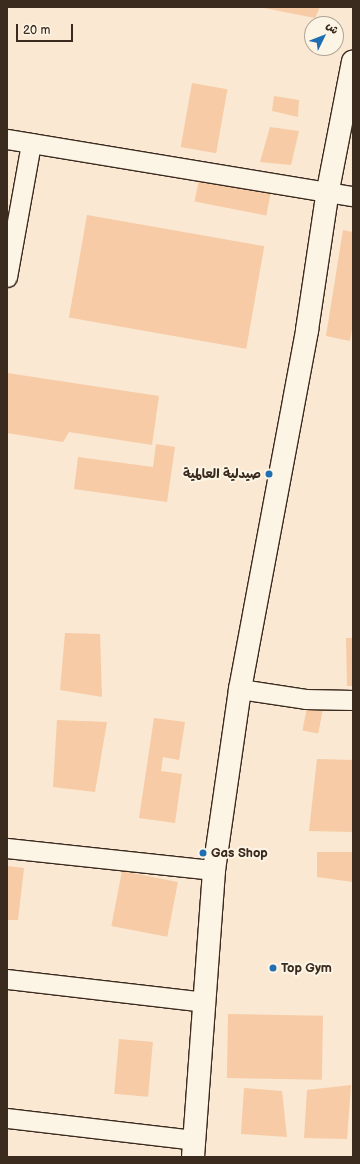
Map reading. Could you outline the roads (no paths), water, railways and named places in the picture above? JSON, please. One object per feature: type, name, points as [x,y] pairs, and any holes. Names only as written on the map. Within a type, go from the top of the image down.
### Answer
[{"type":"street","points":[[7,1118],[193,1148],[214,870],[240,689],[307,330],[328,190],[353,61]]},
{"type":"street","points":[[7,138],[328,190],[353,196]]},
{"type":"street","points":[[7,277],[31,143]]},
{"type":"street","points":[[240,689],[305,699],[353,700]]},
{"type":"street","points":[[7,848],[214,870]]},
{"type":"street","points":[[7,979],[205,1002]]},
{"type":"place","name":"صيدلية العالمية","points":[[269,474]]},
{"type":"place","name":"Gas Shop","points":[[203,853]]},
{"type":"place","name":"Top Gym","points":[[273,968]]}]
